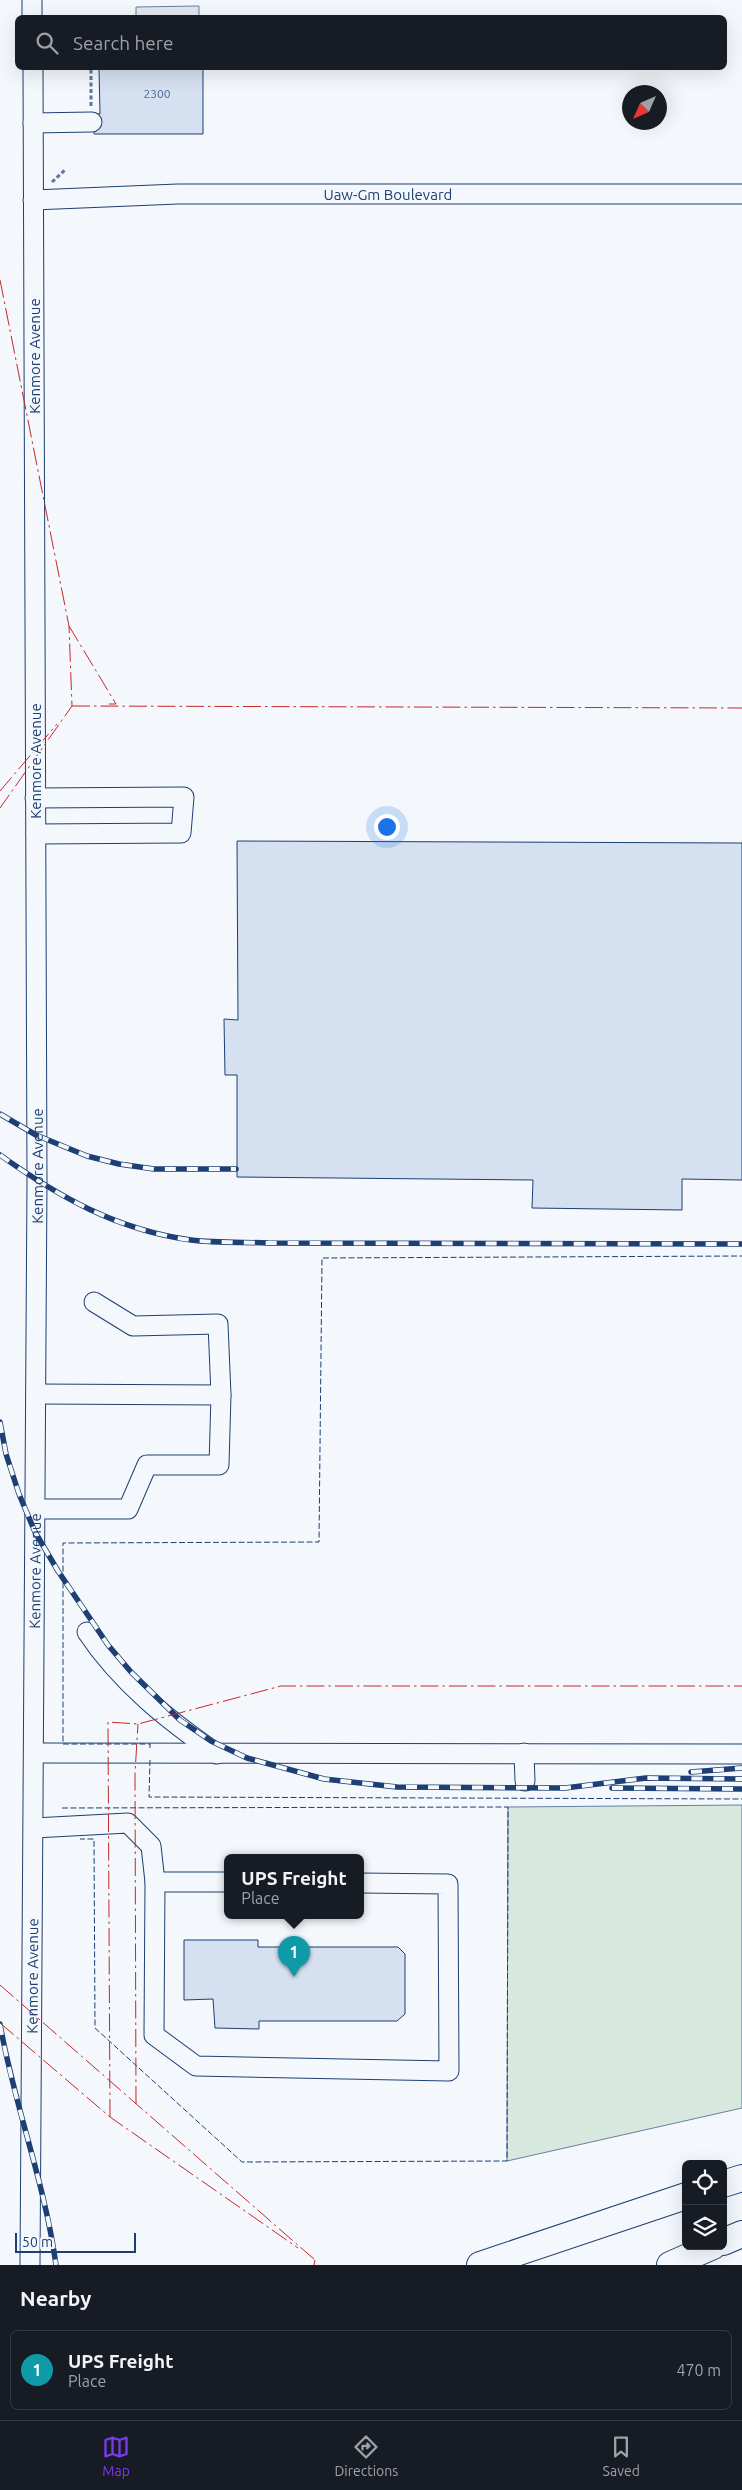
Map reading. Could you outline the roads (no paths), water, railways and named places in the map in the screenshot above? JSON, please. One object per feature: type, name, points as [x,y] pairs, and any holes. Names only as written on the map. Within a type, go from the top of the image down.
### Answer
[{"type":"highway","points":[[727,2183],[742,2178]]},
{"type":"highway","points":[[480,2265],[682,2197]]},
{"type":"highway","points":[[727,2240],[742,2234]]},
{"type":"highway","points":[[670,2265],[704,2250]]},
{"type":"street","points":[[32,0],[32,15]]},
{"type":"street","name":"Kenmore Avenue","points":[[30,2265],[36,1394],[33,70]]},
{"type":"street","points":[[33,123],[91,116]]},
{"type":"street","name":"Uaw-Gm Boulevard","points":[[33,200],[178,194],[742,194]]},
{"type":"street","points":[[35,798],[184,797],[181,833],[36,834]]},
{"type":"street","points":[[35,1509],[128,1509],[147,1465],[220,1465],[221,1396],[218,1324],[133,1326],[94,1302]]},
{"type":"street","points":[[36,1394],[221,1396]]},
{"type":"street","points":[[87,1632],[123,1679],[159,1712],[217,1754]]},
{"type":"street","points":[[524,1753],[525,1781]]},
{"type":"street","points":[[34,1754],[742,1754]]},
{"type":"street","points":[[34,1828],[128,1823],[151,1846],[155,1882],[154,2036],[196,2066],[449,2071],[448,1884],[364,1884]]},
{"type":"street","points":[[155,1882],[224,1882]]},
{"type":"railway","points":[[0,1114],[36,1135],[87,1156],[119,1164],[154,1169],[236,1169]]},
{"type":"railway","points":[[0,1155],[44,1185],[90,1210],[138,1228],[191,1240],[268,1243],[742,1244]]},
{"type":"railway","points":[[0,1422],[6,1454],[19,1494],[35,1532],[58,1571],[108,1645],[131,1672],[180,1720],[211,1741],[247,1758],[324,1779],[397,1787],[565,1788],[646,1778],[742,1779]]},
{"type":"railway","points":[[691,1772],[742,1768]]},
{"type":"railway","points":[[612,1788],[742,1789]]},
{"type":"railway","points":[[0,2024],[13,2084],[45,2204],[56,2265]]},
{"type":"place","name":"UPS Freight","points":[[294,1977]]}]
